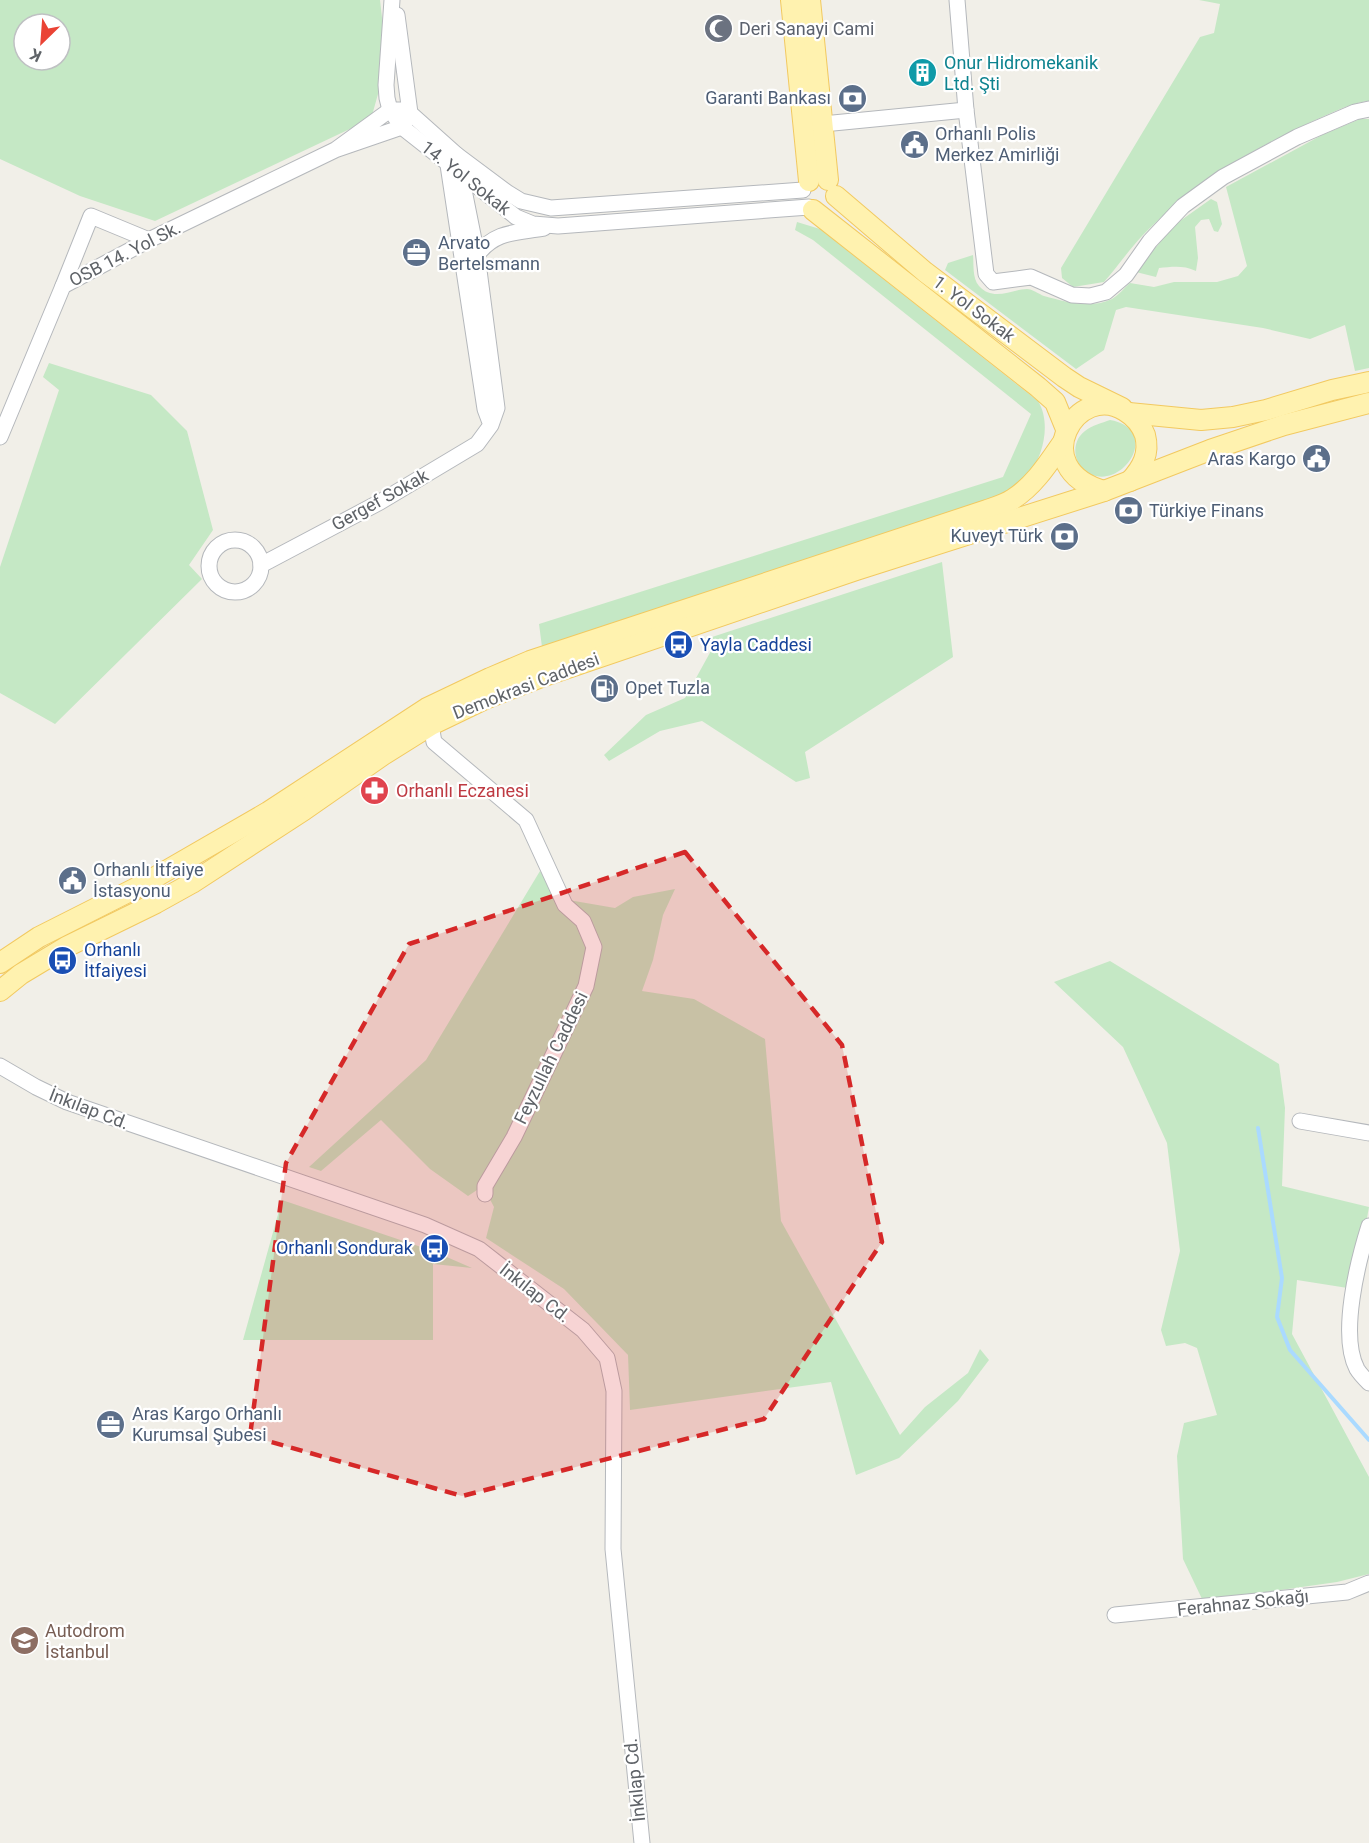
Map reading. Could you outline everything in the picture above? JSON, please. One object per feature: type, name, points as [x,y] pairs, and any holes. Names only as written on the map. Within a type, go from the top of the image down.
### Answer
[{"type":"main road","points":[[792,0],[816,194]]},
{"type":"main road","points":[[810,0],[823,124],[816,194]]},
{"type":"main road","name":"1. Yol Sokak","points":[[816,194],[918,280],[1055,402],[1065,435]]},
{"type":"main road","name":"1. Yol Sokak","points":[[918,280],[1079,387],[1125,411]]},
{"type":"main road","points":[[1369,382],[1332,390],[1266,410],[1233,417],[1201,420],[1125,411],[1109,405],[1096,406],[1084,410],[1074,418],[1065,435],[1064,456],[1069,470],[1079,480],[1104,490],[1194,455],[1274,429],[1369,403]]},
{"type":"main road","points":[[1125,411],[1143,429],[1147,442],[1146,457],[1140,470],[1130,481]]},
{"type":"main road","name":"Demokrasi Caddesi","points":[[0,963],[39,937],[110,901],[268,812],[427,708],[530,662],[1013,500],[1045,469],[1065,435]]},
{"type":"main road","name":"Demokrasi Caddesi","points":[[0,991],[21,974],[66,947],[140,912],[192,883],[431,725],[485,699],[856,570],[1104,490]]},
{"type":"main road","points":[[110,901],[140,912]]},
{"type":"street","name":"14. Yol Sokak","points":[[394,0],[386,85],[390,110],[406,120],[453,160],[521,201],[551,208],[816,194]]},
{"type":"street","name":"14. Yol Sokak","points":[[394,0],[406,120]]},
{"type":"street","points":[[957,0],[966,110],[986,274],[993,282],[1031,277],[1072,295],[1090,296],[1106,292],[1126,275],[1150,241],[1183,206],[1223,177],[1297,137],[1355,112],[1369,110]]},
{"type":"street","points":[[335,150],[390,110]]},
{"type":"street","points":[[823,124],[966,110]]},
{"type":"street","points":[[335,150],[406,120]]},
{"type":"street","name":"OSB 14. Yol Sk.","points":[[0,437],[63,286],[149,240],[335,150]]},
{"type":"street","points":[[453,160],[463,177],[477,255],[497,408],[491,425]]},
{"type":"street","points":[[453,160],[485,409],[491,425]]},
{"type":"street","name":"14. Yol Sokak","points":[[463,177],[516,217],[533,224],[558,226],[816,194]]},
{"type":"street","points":[[63,286],[91,216],[149,240]]},
{"type":"street","points":[[477,255],[485,244],[501,236],[558,226]]},
{"type":"street","name":"Gergef Sokak","points":[[261,565],[380,502],[477,444],[491,425]]},
{"type":"street","name":"Feyzullah Caddesi","points":[[431,725],[434,742],[526,820],[566,905],[583,921],[594,947],[586,986],[518,1127],[485,1186],[485,1194]]},
{"type":"street","name":"İnkılap Cd.","points":[[0,1066],[36,1088],[67,1102],[425,1225],[479,1249],[583,1330],[608,1358],[614,1391],[613,1549],[642,1843]]},
{"type":"street","points":[[1300,1121],[1369,1134]]},
{"type":"street","points":[[1369,1226],[1352,1295],[1350,1348],[1357,1369],[1369,1383]]},
{"type":"street","name":"Ferahnaz Sokağı","points":[[1115,1615],[1347,1592],[1369,1583]]},
{"type":"highlighted area","points":[[685,852],[842,1045],[882,1242],[764,1419],[462,1496],[250,1436],[286,1163],[409,944]]},
{"type":"green space","points":[[0,0],[380,0],[387,62],[371,119],[155,221],[80,196],[0,159]]},
{"type":"green space","points":[[1199,0],[1369,0],[1369,101],[1347,107],[1309,123],[1241,158],[1180,201],[1161,218],[1137,241],[1104,282],[1073,287],[1062,278],[1061,268],[1200,37],[1214,33],[1220,4]]},
{"type":"green space","points":[[1360,119],[1369,119],[1369,368],[1355,371],[1345,325],[1310,339],[1263,328],[1126,307],[1116,310],[1104,350],[1076,369],[945,270],[948,263],[973,255],[975,279],[985,291],[1003,294],[1029,289],[1044,296],[1087,304],[1112,299],[1130,283],[1154,287],[1174,282],[1217,282],[1238,276],[1247,266],[1226,187],[1322,135]]},
{"type":"green space","points":[[1211,199],[1217,202],[1222,224],[1218,232],[1214,231],[1209,219],[1201,220],[1195,227],[1198,258],[1196,271],[1182,267],[1159,268],[1156,277],[1136,272],[1180,221]]},
{"type":"green space","points":[[797,222],[820,229],[1038,401],[1042,409],[1045,428],[1039,458],[1025,479],[1012,492],[542,647],[539,624],[1003,477],[1031,414],[813,240],[795,230]]},
{"type":"green space","points":[[49,363],[151,395],[187,431],[213,530],[189,565],[202,579],[55,724],[0,693],[0,567],[59,390],[43,377]]},
{"type":"green space","points":[[1110,420],[1125,426],[1134,434],[1135,445],[1132,456],[1115,474],[1103,477],[1090,474],[1077,460],[1075,454],[1077,441],[1088,429]]},
{"type":"green space","points":[[942,562],[953,657],[805,752],[810,778],[796,782],[702,721],[660,731],[609,761],[604,755],[646,715],[685,698],[712,649],[709,638]]},
{"type":"green space","points":[[540,871],[557,898],[615,908],[633,897],[675,889],[663,915],[653,960],[642,991],[694,999],[765,1039],[781,1221],[900,1435],[925,1407],[968,1373],[980,1349],[989,1360],[958,1401],[899,1458],[856,1475],[831,1382],[630,1410],[628,1355],[564,1289],[486,1238],[494,1207],[483,1186],[468,1196],[430,1169],[381,1120],[321,1171],[309,1167],[426,1060]]},
{"type":"green space","points":[[1110,961],[1279,1064],[1285,1108],[1282,1186],[1369,1207],[1354,1289],[1297,1280],[1292,1334],[1369,1477],[1369,1574],[1337,1582],[1203,1601],[1183,1559],[1177,1456],[1184,1423],[1217,1415],[1197,1348],[1185,1343],[1166,1346],[1161,1330],[1180,1251],[1167,1143],[1123,1047],[1054,982]]},
{"type":"green space","points":[[282,1200],[433,1251],[472,1268],[433,1264],[433,1340],[243,1340]]},
{"type":"waterway","points":[[1258,1128],[1282,1278],[1277,1317],[1290,1350],[1369,1440]]},
{"type":"place","name":"Deri Sanayi Cami","points":[[718,29]]},
{"type":"place","name":"Onur Hidromekanik Ltd. Şti","points":[[923,73]]},
{"type":"place","name":"Garanti Bankası","points":[[852,98]]},
{"type":"place","name":"Orhanlı Polis Merkez Amirliği","points":[[914,144]]},
{"type":"place","name":"Arvato Bertelsmann","points":[[417,253]]},
{"type":"place","name":"Aras Kargo","points":[[1317,459]]},
{"type":"place","name":"Türkiye Finans","points":[[1128,511]]},
{"type":"place","name":"Kuveyt Türk","points":[[1064,536]]},
{"type":"place","name":"Yayla Caddesi","points":[[679,645]]},
{"type":"place","name":"Opet Tuzla","points":[[604,688]]},
{"type":"place","name":"Orhanlı Eczanesi","points":[[375,791]]},
{"type":"place","name":"Orhanlı İtfaiye İstasyonu","points":[[72,880]]},
{"type":"place","name":"Orhanlı İtfaiyesi","points":[[63,960]]},
{"type":"place","name":"Orhanlı Sondurak","points":[[434,1248]]},
{"type":"place","name":"Aras Kargo Orhanlı Kurumsal Şubesi","points":[[111,1424]]},
{"type":"place","name":"Autodrom İstanbul","points":[[24,1641]]}]
